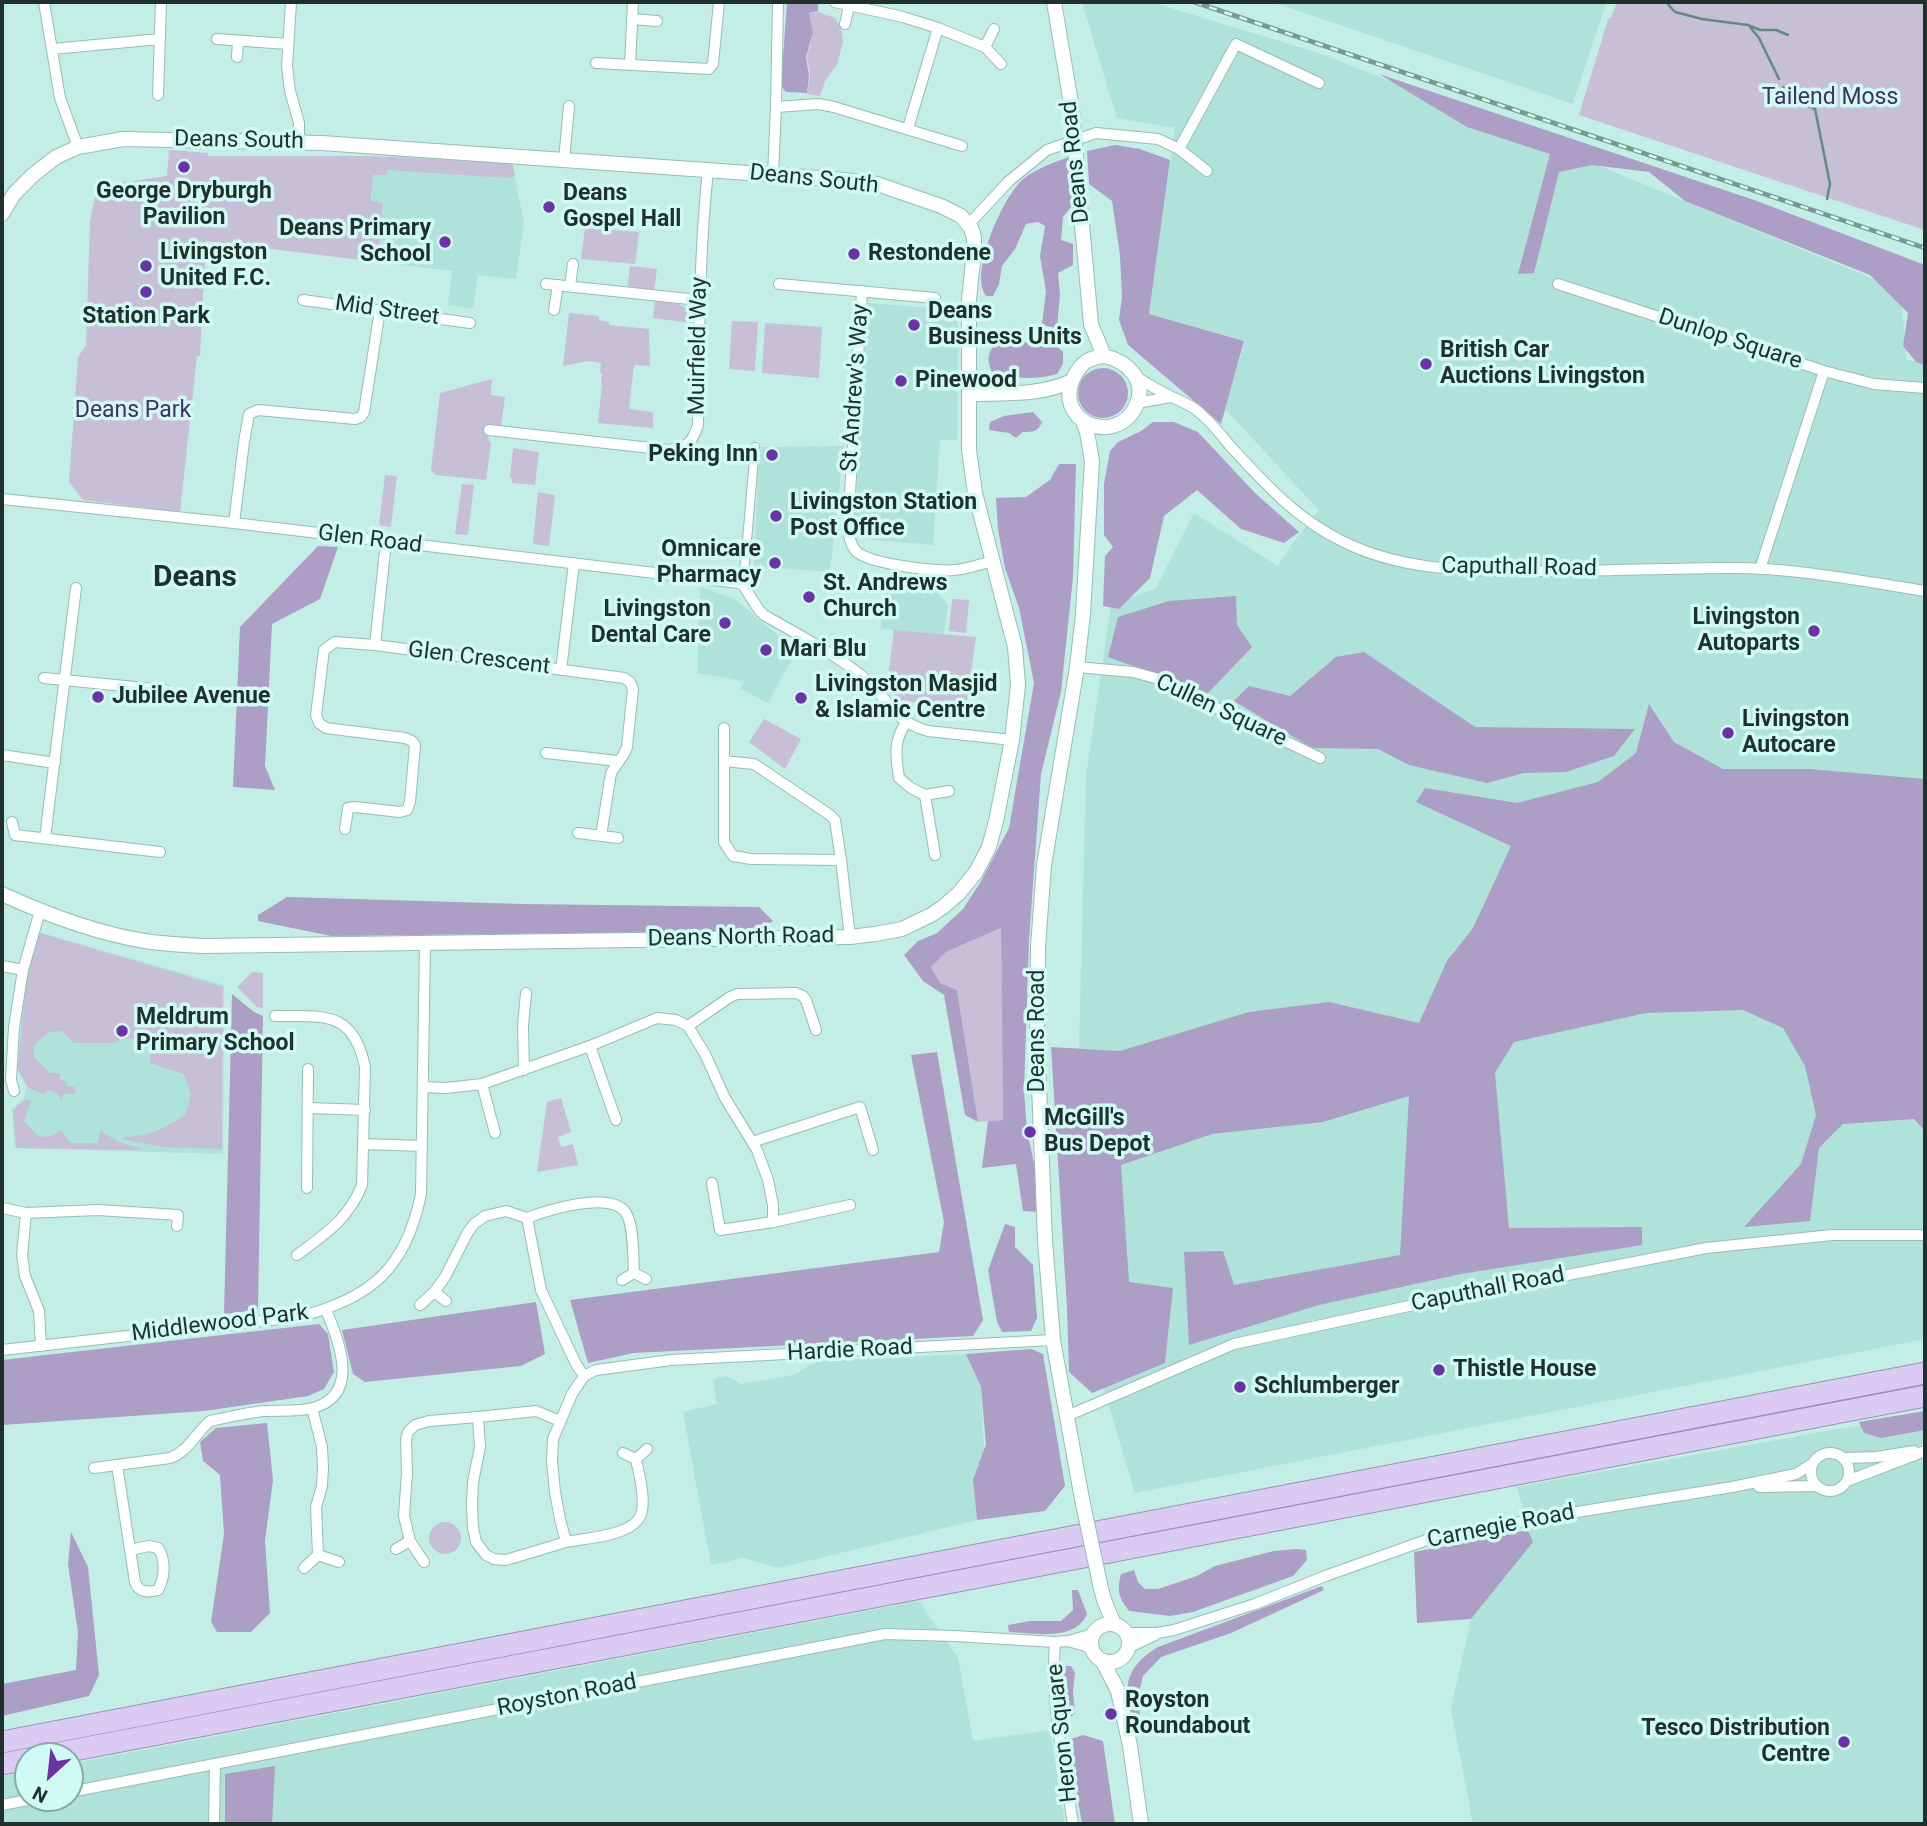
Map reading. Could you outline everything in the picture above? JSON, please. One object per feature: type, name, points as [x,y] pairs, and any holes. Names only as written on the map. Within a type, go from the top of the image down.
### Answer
[{"type":"highway","points":[[2,1742],[1925,1373]]},
{"type":"highway","points":[[84,1748],[1925,1396]]},
{"type":"street","points":[[44,2],[60,98],[78,147]]},
{"type":"street","points":[[158,95],[161,2]]},
{"type":"street","points":[[291,2],[288,81],[299,122],[299,142]]},
{"type":"street","points":[[630,65],[633,2]]},
{"type":"street","points":[[596,62],[709,69],[713,64],[719,2]]},
{"type":"street","points":[[773,175],[778,2]]},
{"type":"street","points":[[835,2],[903,16],[938,27],[985,47],[1001,64]]},
{"type":"street","name":"Deans Road","points":[[1054,2],[1072,109],[1091,324],[1104,356]]},
{"type":"street","points":[[845,24],[849,6]]},
{"type":"street","points":[[632,19],[657,21]]},
{"type":"street","points":[[908,128],[938,27]]},
{"type":"street","points":[[985,47],[994,29]]},
{"type":"street","points":[[52,49],[160,39]]},
{"type":"street","points":[[217,39],[288,44]]},
{"type":"street","points":[[237,57],[238,41]]},
{"type":"street","points":[[1179,149],[1236,44],[1319,83]]},
{"type":"street","points":[[776,107],[819,104],[962,146]]},
{"type":"street","points":[[564,160],[569,106]]},
{"type":"street","points":[[1070,402],[1056,395],[1039,392],[970,394],[969,299],[974,237],[969,223],[1009,181],[1047,150],[1096,133],[1158,139],[1179,149],[1207,171]]},
{"type":"street","name":"Deans South","points":[[2,214],[9,201],[33,175],[56,157],[78,147],[123,139],[299,142],[834,178],[877,184],[941,206],[961,215],[969,223]]},
{"type":"street","name":"Muirfield Way","points":[[489,430],[669,450],[682,448],[692,441],[698,425],[699,300],[708,170]]},
{"type":"street","points":[[570,286],[573,264]]},
{"type":"street","points":[[554,310],[552,284],[699,300]]},
{"type":"street","name":"St Andrew's Way","points":[[779,284],[935,298]]},
{"type":"street","name":"Dunlop Square","points":[[1559,284],[1825,371],[1760,569]]},
{"type":"street","name":"St Andrew's Way","points":[[862,291],[849,541],[857,552],[871,560],[886,563],[956,570],[993,561]]},
{"type":"street","name":"Mid Street","points":[[303,300],[470,323]]},
{"type":"street","points":[[234,523],[249,414],[258,410],[355,419],[361,417],[380,310]]},
{"type":"street","name":"Deans Road","points":[[1082,363],[1091,324]]},
{"type":"street","points":[[1104,356],[1116,358],[1129,366],[1139,386],[1137,403],[1128,417],[1112,426],[1096,426],[1077,416],[1070,402],[1069,390],[1082,363],[1093,357],[1104,356]]},
{"type":"street","points":[[1825,371],[1874,384],[1925,388]]},
{"type":"street","name":"Caputhall Road","points":[[1136,377],[1200,412],[1269,488],[1290,508],[1319,529],[1346,543],[1410,565],[1546,572],[1760,569],[1815,574],[1925,591]]},
{"type":"street","points":[[1039,392],[1072,381]]},
{"type":"street","name":"Deans North Road","points":[[2,894],[92,929],[144,941],[204,946],[850,937],[902,929],[943,908],[976,872],[989,848],[1012,740],[1018,685],[1015,646],[973,482],[969,450],[970,394]]},
{"type":"street","points":[[1137,403],[1170,397]]},
{"type":"street","name":"Deans Road","points":[[1083,421],[1092,461],[1083,614],[1077,667],[1044,865],[1038,947],[1037,1033],[1045,1241],[1053,1340],[1082,1499],[1104,1600],[1100,1633]]},
{"type":"street","name":"Deans Road","points":[[1092,461],[1102,438],[1112,426]]},
{"type":"street","points":[[755,447],[745,565],[739,583],[759,610],[860,674],[877,689],[888,706],[905,723],[928,731],[1012,740]]},
{"type":"street","name":"Glen Road","points":[[2,499],[234,523],[739,583]]},
{"type":"street","name":"Glen Crescent","points":[[375,645],[386,542]]},
{"type":"street","name":"Glen Crescent","points":[[345,829],[348,808],[400,812],[407,810],[415,745],[405,738],[326,728],[319,723],[316,715],[324,650],[335,642],[375,645],[561,670],[574,563]]},
{"type":"street","points":[[45,838],[76,588]]},
{"type":"street","name":"Cullen Square","points":[[1077,667],[1133,672],[1155,678],[1320,758]]},
{"type":"street","points":[[561,670],[624,678],[630,682],[633,689],[627,747],[611,774],[601,836]]},
{"type":"street","points":[[44,678],[165,690]]},
{"type":"street","points":[[905,723],[899,732],[895,753],[899,778],[925,795],[949,791]]},
{"type":"street","points":[[724,728],[724,842],[733,856],[751,859],[841,859]]},
{"type":"street","points":[[546,752],[618,761]]},
{"type":"street","points":[[2,755],[55,763]]},
{"type":"street","points":[[724,761],[754,764],[835,820],[850,937]]},
{"type":"street","points":[[925,795],[934,831],[934,855]]},
{"type":"street","points":[[12,822],[15,835],[160,852]]},
{"type":"street","points":[[578,833],[618,838]]},
{"type":"street","points":[[14,1091],[11,1080],[14,1027],[23,970],[40,911]]},
{"type":"street","name":"Middlewood Park","points":[[2,1350],[298,1317],[326,1310],[354,1298],[378,1281],[407,1242],[416,1219],[421,1194],[425,943]]},
{"type":"street","points":[[2,966],[23,970]]},
{"type":"street","points":[[524,1070],[523,1026],[526,993]]},
{"type":"street","points":[[688,1026],[737,993],[796,993],[806,999],[816,1030]]},
{"type":"street","points":[[275,1016],[327,1017],[342,1024],[354,1034],[362,1050],[365,1066],[362,1185],[348,1213],[297,1255]]},
{"type":"street","points":[[423,1087],[446,1088],[482,1084],[590,1046],[657,1018],[676,1020],[688,1026],[705,1054],[725,1098],[757,1150],[768,1180],[773,1222]]},
{"type":"street","points":[[590,1046],[616,1120]]},
{"type":"street","points":[[307,1188],[308,1069]]},
{"type":"street","points":[[482,1084],[495,1133]]},
{"type":"street","points":[[752,1142],[859,1107],[873,1150]]},
{"type":"street","points":[[308,1108],[365,1110]]},
{"type":"street","points":[[364,1144],[422,1146]]},
{"type":"street","points":[[712,1183],[720,1230],[773,1222],[850,1205]]},
{"type":"street","points":[[420,1305],[445,1278],[474,1224],[485,1216],[506,1211],[527,1218],[549,1209],[582,1203],[613,1203],[620,1206],[628,1217],[634,1273]]},
{"type":"street","points":[[2,1208],[26,1213],[98,1210],[178,1215]]},
{"type":"street","points":[[26,1213],[23,1265],[39,1311],[41,1346]]},
{"type":"street","points":[[527,1218],[541,1290],[584,1376],[572,1394],[553,1439],[552,1461],[560,1520],[566,1542]]},
{"type":"street","name":"Caputhall Road","points":[[1067,1416],[1234,1344],[1409,1306],[1706,1248],[1832,1235],[1925,1235]]},
{"type":"street","points":[[634,1273],[646,1279]]},
{"type":"street","points":[[622,1280],[634,1273]]},
{"type":"street","points":[[434,1292],[446,1301]]},
{"type":"street","points":[[94,1468],[179,1455],[210,1421],[260,1412],[312,1408],[325,1402],[334,1394],[343,1372],[339,1341],[326,1310]]},
{"type":"street","name":"Hardie Road","points":[[584,1376],[596,1370],[647,1362],[1053,1340]]},
{"type":"street","points":[[304,1568],[318,1555],[316,1507],[322,1486],[323,1467],[322,1447],[312,1408]]},
{"type":"street","points":[[424,1562],[410,1541],[404,1516],[407,1473],[405,1440],[408,1432],[415,1425],[429,1421],[536,1411],[560,1420]]},
{"type":"street","points":[[478,1418],[480,1447],[473,1482],[473,1527],[476,1542],[486,1555],[494,1559],[506,1560],[633,1526],[641,1514],[642,1497],[636,1459]]},
{"type":"street","points":[[636,1459],[647,1449]]},
{"type":"street","name":"Carnegie Road","points":[[1126,1633],[1174,1630],[1255,1604],[1435,1538],[1796,1474],[1827,1453],[1844,1458],[1877,1457],[1925,1450]]},
{"type":"street","name":"Carnegie Road","points":[[1732,1487],[1817,1486],[1822,1490],[1834,1491],[1841,1489],[1847,1481],[1925,1450]]},
{"type":"street","points":[[623,1453],[636,1459]]},
{"type":"street","points":[[1844,1458],[1849,1469],[1847,1481]]},
{"type":"street","points":[[1812,1464],[1812,1478],[1817,1486]]},
{"type":"street","points":[[117,1465],[130,1550],[136,1587],[152,1592],[158,1590],[163,1581],[163,1554],[158,1548],[149,1546],[130,1550]]},
{"type":"street","points":[[396,1549],[410,1541]]},
{"type":"street","points":[[318,1555],[339,1562]]},
{"type":"street","points":[[1118,1691],[1129,1640],[1121,1627],[1100,1633],[1096,1655],[1102,1660],[1118,1691],[1130,1746],[1141,1824]]},
{"type":"street","name":"Royston Road","points":[[84,1789],[884,1634],[1055,1642],[1100,1633]]},
{"type":"street","name":"Carnegie Road","points":[[1125,1653],[1157,1633]]},
{"type":"street","name":"Heron Square","points":[[1055,1642],[1055,1692],[1073,1824]]},
{"type":"street","points":[[1102,1660],[1115,1661],[1125,1653]]},
{"type":"street","points":[[214,1824],[215,1763]]},
{"type":"shaded area","points":[[787,2],[818,2],[818,11],[809,13],[813,32],[806,57],[809,76],[807,93],[786,92],[781,86]]},
{"type":"shaded area","points":[[1082,2],[1151,2],[1322,54],[1893,287],[1902,307],[1907,360],[1925,363],[1925,1339],[1135,1493],[1073,1285],[1086,776],[1111,605],[1156,588],[1194,513],[1278,566],[1319,510],[1225,409],[1245,341],[1149,314],[1175,128],[1117,118]]},
{"type":"shaded area","points":[[1272,2],[1604,2],[1606,3],[1573,104]]},
{"type":"shaded area","points":[[1379,74],[1757,201],[1925,265],[1925,365],[1916,362],[1903,346],[1908,313],[1870,275],[1685,201],[1649,172],[1592,165],[1559,172],[1534,273],[1518,274],[1550,154],[1467,127]]},
{"type":"shaded area","points":[[1115,145],[1140,149],[1170,160],[1149,314],[1244,341],[1221,424],[1128,345],[1119,320],[1122,297],[1120,255],[1112,201],[1089,184],[1087,151]]},
{"type":"shaded area","name":"Deans Primary School","points":[[391,155],[512,163],[524,223],[516,279],[478,275],[473,309],[448,305],[452,271],[369,261],[373,172],[386,171]]},
{"type":"shaded area","points":[[1069,157],[1074,203],[1063,217],[1061,240],[1073,244],[1073,265],[1058,273],[1060,294],[1057,328],[1042,325],[1046,291],[1040,256],[1045,226],[1038,222],[1026,224],[1015,249],[1002,266],[999,284],[993,296],[986,296],[982,285],[982,271],[990,237],[1013,190],[1032,173]]},
{"type":"shaded area","points":[[868,303],[958,310],[957,440],[940,440],[933,545],[854,538]]},
{"type":"shaded area","points":[[997,341],[1057,346],[1063,352],[1063,364],[1057,374],[1033,378],[992,372],[989,356],[992,349]]},
{"type":"shaded area","points":[[1103,368],[1121,375],[1128,393],[1121,411],[1103,418],[1085,411],[1078,393],[1085,375]]},
{"type":"shaded area","points":[[1033,412],[1042,422],[1035,431],[1023,432],[1016,438],[1009,433],[989,430],[990,422],[1004,416]]},
{"type":"shaded area","points":[[1153,422],[1174,422],[1198,432],[1255,493],[1299,532],[1284,543],[1241,529],[1197,490],[1164,516],[1150,578],[1119,609],[1103,606],[1105,556],[1113,547],[1104,535],[1104,484],[1110,451],[1118,442]]},
{"type":"shaded area","points":[[844,446],[830,572],[754,566],[759,447]]},
{"type":"shaded area","points":[[1059,464],[1076,464],[1073,577],[1061,692],[1041,774],[1029,940],[1024,1091],[1027,1130],[1036,1173],[1038,1212],[1023,1211],[1016,1164],[982,1168],[988,1121],[1003,1120],[1001,928],[946,952],[931,967],[940,983],[957,990],[978,1122],[965,1115],[944,995],[923,981],[904,955],[918,941],[937,933],[963,909],[1009,828],[1034,683],[1019,608],[1005,568],[996,498],[1026,497],[1050,480]]},
{"type":"shaded area","points":[[318,546],[338,547],[320,599],[272,624],[265,766],[275,790],[233,787],[240,627]]},
{"type":"shaded area","points":[[888,578],[930,583],[948,605],[944,634],[881,629]]},
{"type":"shaded area","points":[[700,587],[735,599],[796,651],[768,703],[741,689],[744,681],[697,673]]},
{"type":"shaded area","points":[[1236,596],[1237,625],[1252,647],[1208,693],[1108,657],[1118,617],[1169,601]]},
{"type":"shaded area","points":[[1364,652],[1475,727],[1635,729],[1614,756],[1566,772],[1524,773],[1487,783],[1409,765],[1378,749],[1312,748],[1234,701],[1249,686],[1290,696],[1336,657]]},
{"type":"shaded area","points":[[1649,704],[1674,742],[1723,769],[1809,769],[1925,779],[1925,1131],[1914,1119],[1843,1124],[1819,1148],[1810,1221],[1744,1227],[1801,1164],[1816,1115],[1805,1066],[1783,1028],[1743,1010],[1646,1013],[1514,1042],[1495,1073],[1509,1228],[1642,1227],[1642,1245],[1461,1274],[1319,1305],[1189,1345],[1184,1252],[1223,1251],[1234,1285],[1400,1255],[1409,1096],[1323,1122],[1212,1134],[1121,1165],[1129,1282],[1173,1288],[1165,1363],[1092,1393],[1069,1372],[1051,1047],[1120,1051],[1249,1012],[1329,1002],[1419,1023],[1447,961],[1473,928],[1511,846],[1416,802],[1425,788],[1517,803],[1598,782],[1636,753]]},
{"type":"shaded area","points":[[287,897],[759,907],[773,921],[755,931],[331,936],[258,921],[258,915]]},
{"type":"shaded area","name":"Meldrum Primary School","points":[[38,932],[224,985],[223,1154],[15,1148],[12,1109],[23,1099],[27,1087],[17,1070],[25,975]]},
{"type":"shaded area","points":[[232,994],[263,1016],[258,1310],[224,1314]]},
{"type":"shaded area","points":[[937,1052],[983,1320],[973,1336],[634,1353],[588,1363],[570,1300],[939,1252],[944,1222],[911,1055]]},
{"type":"shaded area","points":[[1005,1224],[1015,1227],[1015,1247],[1033,1265],[1037,1318],[1031,1331],[1002,1332],[997,1322],[988,1270]]},
{"type":"shaded area","points":[[536,1302],[545,1354],[521,1366],[365,1382],[353,1374],[342,1330]]},
{"type":"shaded area","points":[[319,1324],[328,1334],[334,1372],[324,1389],[308,1396],[204,1411],[2,1425],[2,1360]]},
{"type":"shaded area","points":[[1031,1349],[1043,1354],[1065,1486],[1045,1511],[977,1520],[973,1480],[986,1444],[981,1387],[966,1354]]},
{"type":"shaded area","points":[[966,1354],[981,1387],[984,1450],[973,1480],[977,1520],[779,1568],[743,1558],[711,1565],[683,1412],[717,1404],[713,1379],[727,1376],[741,1384],[794,1375],[816,1361]]},
{"type":"shaded area","points":[[1925,1411],[1925,1430],[1881,1438],[1864,1433],[1859,1422]]},
{"type":"shaded area","points":[[1925,1415],[1925,1824],[1473,1824],[1451,1709],[1471,1619],[1532,1542],[1517,1487]]},
{"type":"shaded area","points":[[267,1423],[273,1480],[265,1541],[270,1613],[251,1632],[217,1632],[211,1622],[224,1534],[220,1475],[203,1461],[200,1442],[216,1428]]},
{"type":"shaded area","points":[[1528,1530],[1533,1542],[1471,1619],[1417,1623],[1414,1552]]},
{"type":"shaded area","points":[[71,1532],[88,1567],[99,1675],[89,1696],[2,1716],[2,1684],[76,1670],[78,1632],[68,1564]]},
{"type":"shaded area","points":[[1306,1550],[1307,1560],[1293,1576],[1193,1612],[1170,1616],[1129,1611],[1119,1593],[1121,1574],[1134,1570],[1138,1582],[1145,1589],[1158,1589],[1197,1576],[1215,1566],[1274,1551]]},
{"type":"shaded area","points":[[1322,1586],[1324,1590],[1231,1633],[1161,1657],[1143,1676],[1139,1692],[1140,1720],[1135,1722],[1128,1699],[1129,1680],[1139,1663],[1158,1647]]},
{"type":"shaded area","points":[[1072,1590],[1078,1590],[1087,1614],[1073,1629],[1053,1634],[1009,1632],[1008,1625],[1030,1621],[1061,1621],[1073,1610]]},
{"type":"shaded area","points":[[919,1601],[958,1658],[973,1741],[1050,1730],[1065,1824],[2,1824],[2,1777],[14,1775],[14,1812],[84,1812],[84,1761]]},
{"type":"shaded area","points":[[1063,1666],[1071,1666],[1075,1673],[1075,1714],[1064,1721],[1059,1679]]},
{"type":"shaded area","points":[[1083,1735],[1103,1741],[1115,1824],[1082,1824],[1068,1740]]},
{"type":"shaded area","points":[[275,1766],[272,1824],[225,1824],[225,1774]]},
{"type":"green space","name":"Tailend Moss","points":[[1617,2],[1925,2],[1925,230],[1579,115],[1608,19]]},
{"type":"green space","points":[[818,12],[835,18],[841,25],[843,42],[837,65],[825,81],[820,96],[807,94],[810,76],[807,57],[813,32],[809,13]]},
{"type":"green space","name":"Deans Park","points":[[169,150],[208,153],[208,156],[371,156],[512,163],[515,176],[509,178],[387,170],[386,175],[373,175],[371,201],[383,203],[377,262],[206,241],[200,356],[197,356],[180,512],[83,500],[69,482],[78,357],[86,345],[90,221],[96,192],[98,186],[167,176]]},
{"type":"green space","points":[[585,228],[639,232],[635,264],[581,259]]},
{"type":"green space","points":[[630,266],[657,269],[654,292],[627,289]]},
{"type":"green space","points":[[655,301],[685,307],[692,323],[653,318]]},
{"type":"green space","points":[[569,313],[599,316],[599,320],[609,322],[609,325],[649,329],[650,366],[634,365],[629,409],[653,412],[653,428],[598,423],[601,363],[588,361],[563,366]]},
{"type":"green space","points":[[732,321],[758,322],[755,371],[729,369]]},
{"type":"green space","points":[[765,323],[822,327],[819,378],[762,373]]},
{"type":"green space","points":[[492,379],[491,395],[505,397],[501,426],[487,425],[486,432],[491,444],[486,480],[435,475],[431,470],[440,393]]},
{"type":"green space","points":[[513,448],[539,452],[535,485],[512,483],[510,478]]},
{"type":"green space","points":[[385,475],[397,476],[391,527],[379,525]]},
{"type":"green space","points":[[462,484],[474,485],[468,535],[455,534]]},
{"type":"green space","points":[[538,492],[555,495],[549,546],[533,544]]},
{"type":"green space","points":[[952,599],[969,600],[966,633],[949,631]]},
{"type":"green space","points":[[894,630],[976,637],[966,708],[896,700],[893,688],[888,686]]},
{"type":"green space","points":[[764,719],[801,739],[785,769],[749,742]]},
{"type":"green space","points":[[1001,928],[1003,1120],[978,1122],[957,990],[940,983],[931,967],[946,952]]},
{"type":"green space","points":[[40,933],[223,987],[222,1149],[162,1147],[123,1139],[122,1137],[141,1136],[156,1131],[185,1115],[191,1094],[184,1074],[150,1063],[151,1049],[141,1039],[120,1039],[115,1043],[74,1043],[62,1031],[49,1032],[34,1045],[34,1057],[50,1073],[60,1073],[60,1080],[65,1081],[66,1086],[75,1087],[75,1094],[63,1094],[62,1101],[57,1093],[50,1090],[43,1094],[29,1088],[18,1070],[26,976]]},
{"type":"green space","points":[[252,972],[263,973],[263,1008],[257,1007],[237,987]]},
{"type":"green space","points":[[561,1098],[571,1132],[558,1137],[561,1147],[573,1144],[578,1165],[537,1172],[547,1102]]},
{"type":"green space","points":[[25,1100],[31,1101],[24,1121],[38,1136],[50,1137],[60,1130],[71,1143],[98,1143],[100,1130],[118,1142],[141,1150],[16,1148],[13,1110]]},
{"type":"green space","points":[[445,1522],[456,1527],[461,1538],[456,1549],[445,1554],[434,1549],[429,1538],[434,1527]]},
{"type":"waterway","points":[[1666,2],[1675,12],[1702,19],[1748,25],[1760,30],[1776,30],[1788,35]]},
{"type":"waterway","points":[[1750,27],[1759,38],[1779,79]]},
{"type":"waterway","points":[[1783,87],[1792,98],[1815,109],[1830,184],[1827,199]]},
{"type":"railway","points":[[1194,2],[1925,248]]},
{"type":"place","name":"George Dryburgh Pavilion","points":[[184,167]]},
{"type":"place","name":"Deans Gospel Hall","points":[[549,207]]},
{"type":"place","name":"Deans Primary School","points":[[445,242]]},
{"type":"place","name":"Restondene","points":[[854,254]]},
{"type":"place","name":"Livingston United F.C.","points":[[146,266]]},
{"type":"place","name":"Station Park","points":[[146,292]]},
{"type":"place","name":"Deans Business Units","points":[[914,325]]},
{"type":"place","name":"British Car Auctions Livingston","points":[[1426,364]]},
{"type":"place","name":"Pinewood","points":[[901,381]]},
{"type":"place","name":"Peking Inn","points":[[772,455]]},
{"type":"place","name":"Livingston Station Post Office","points":[[776,516]]},
{"type":"place","name":"Omnicare Pharmacy","points":[[775,563]]},
{"type":"place","name":"St. Andrews Church","points":[[809,597]]},
{"type":"place","name":"Livingston Dental Care","points":[[725,623]]},
{"type":"place","name":"Livingston Autoparts","points":[[1814,631]]},
{"type":"place","name":"Mari Blu","points":[[766,650]]},
{"type":"place","name":"Jubilee Avenue","points":[[98,697]]},
{"type":"place","name":"Livingston Masjid & Islamic Centre","points":[[801,698]]},
{"type":"place","name":"Livingston Autocare","points":[[1728,733]]},
{"type":"place","name":"Meldrum Primary School","points":[[122,1031]]},
{"type":"place","name":"McGill's Bus Depot","points":[[1030,1132]]},
{"type":"place","name":"Thistle House","points":[[1439,1370]]},
{"type":"place","name":"Schlumberger","points":[[1240,1387]]},
{"type":"place","name":"Royston Roundabout","points":[[1111,1714]]},
{"type":"place","name":"Tesco Distribution Centre","points":[[1844,1742]]},
{"type":"district","name":"Deans","points":[[195,578]]}]
